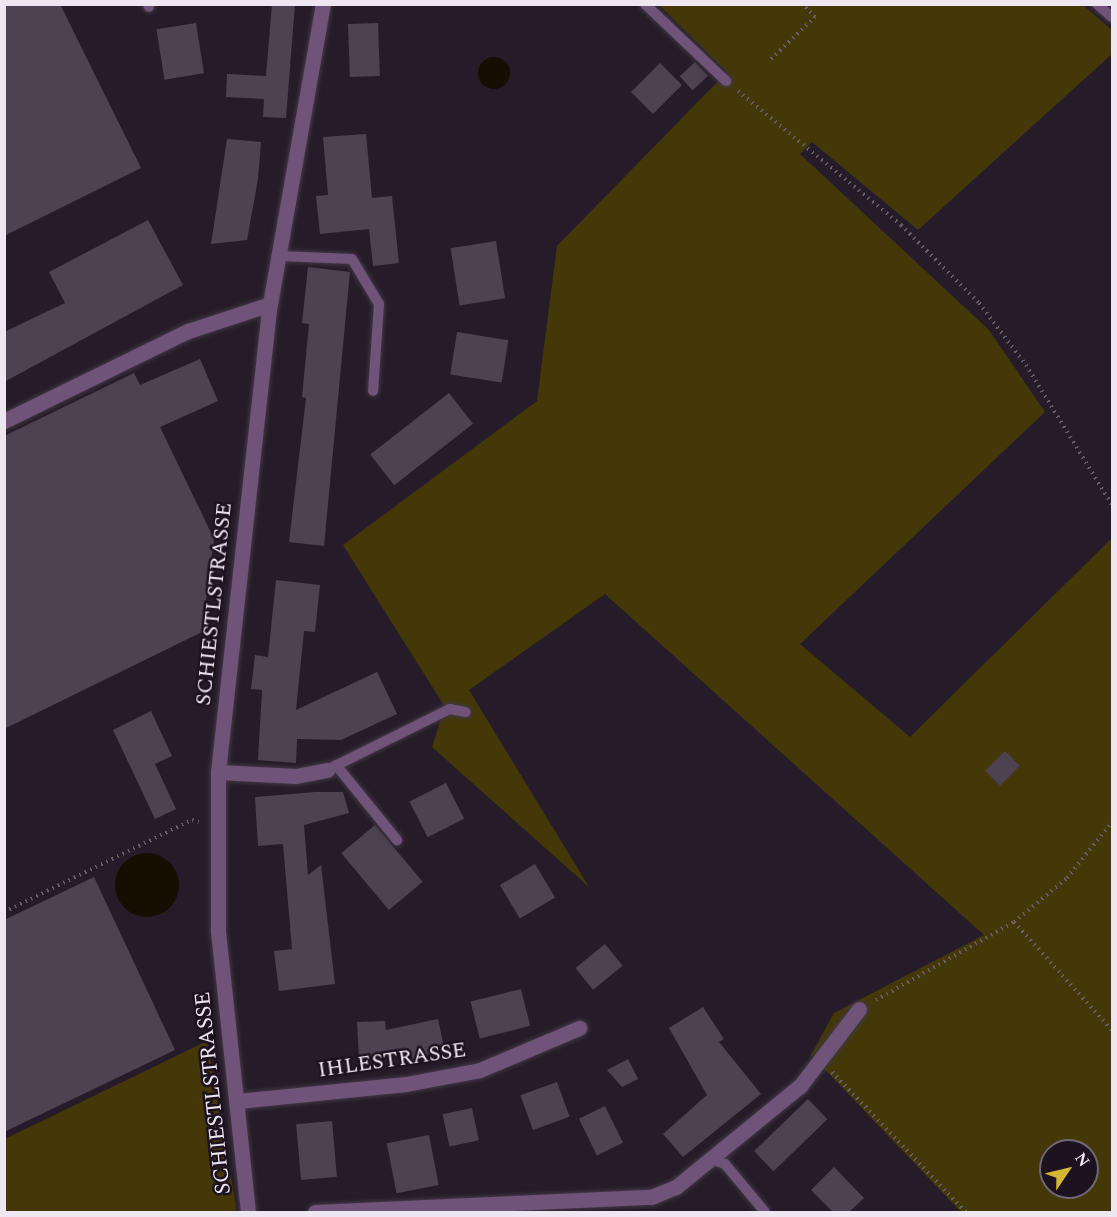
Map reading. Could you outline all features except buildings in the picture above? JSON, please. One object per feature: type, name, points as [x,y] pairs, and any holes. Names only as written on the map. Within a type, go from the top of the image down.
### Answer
[{"type":"street","name":"SCHIESTLSTRASSE","points":[[248,1212],[218,930],[214,825],[270,304],[323,4]]},
{"type":"street","points":[[4,421],[188,331],[270,304]]},
{"type":"street","points":[[218,772],[296,776],[332,767]]},
{"type":"street","points":[[315,1212],[651,1197],[676,1187],[800,1086],[859,1009]]},
{"type":"street","name":"IHLESTRASSE","points":[[238,1101],[406,1084],[480,1070],[579,1028]]},
{"type":"lane","points":[[645,4],[726,81]]},
{"type":"lane","points":[[1097,4],[1113,17]]},
{"type":"lane","points":[[279,256],[352,259],[380,310],[373,391]]},
{"type":"lane","points":[[397,840],[332,767],[450,709],[466,712]]},
{"type":"lane","points":[[711,1159],[725,1164],[765,1212]]},
{"type":"path","points":[[771,59],[815,17],[803,4]]},
{"type":"path","points":[[808,9],[813,4]]},
{"type":"path","points":[[726,81],[901,225],[979,303],[1026,365],[1113,505]]},
{"type":"path","points":[[4,912],[192,820],[214,825]]},
{"type":"path","points":[[859,1009],[1014,922],[1067,878],[1113,822]]},
{"type":"path","points":[[1014,922],[1113,1030]]},
{"type":"path","points":[[820,1059],[966,1212]]},
{"type":"shaded area","points":[[659,5],[1083,5],[1112,30],[1112,54],[918,230],[812,142],[800,154],[989,330],[1045,412],[800,644],[910,737],[1112,538],[1112,1212],[961,1212],[811,1055],[834,1013],[984,935],[605,594],[469,690],[589,887],[432,747],[445,707],[343,545],[537,401],[557,246],[727,72]]},
{"type":"shaded area","points":[[494,57],[505,62],[510,73],[505,84],[494,89],[483,84],[478,73],[483,62]]},
{"type":"shaded area","points":[[141,853],[153,853],[170,862],[177,873],[179,885],[177,897],[170,908],[153,917],[141,917],[129,912],[120,903],[115,891],[115,879],[120,867],[129,858]]},
{"type":"shaded area","points":[[207,1041],[237,1212],[5,1212],[5,1139]]}]
